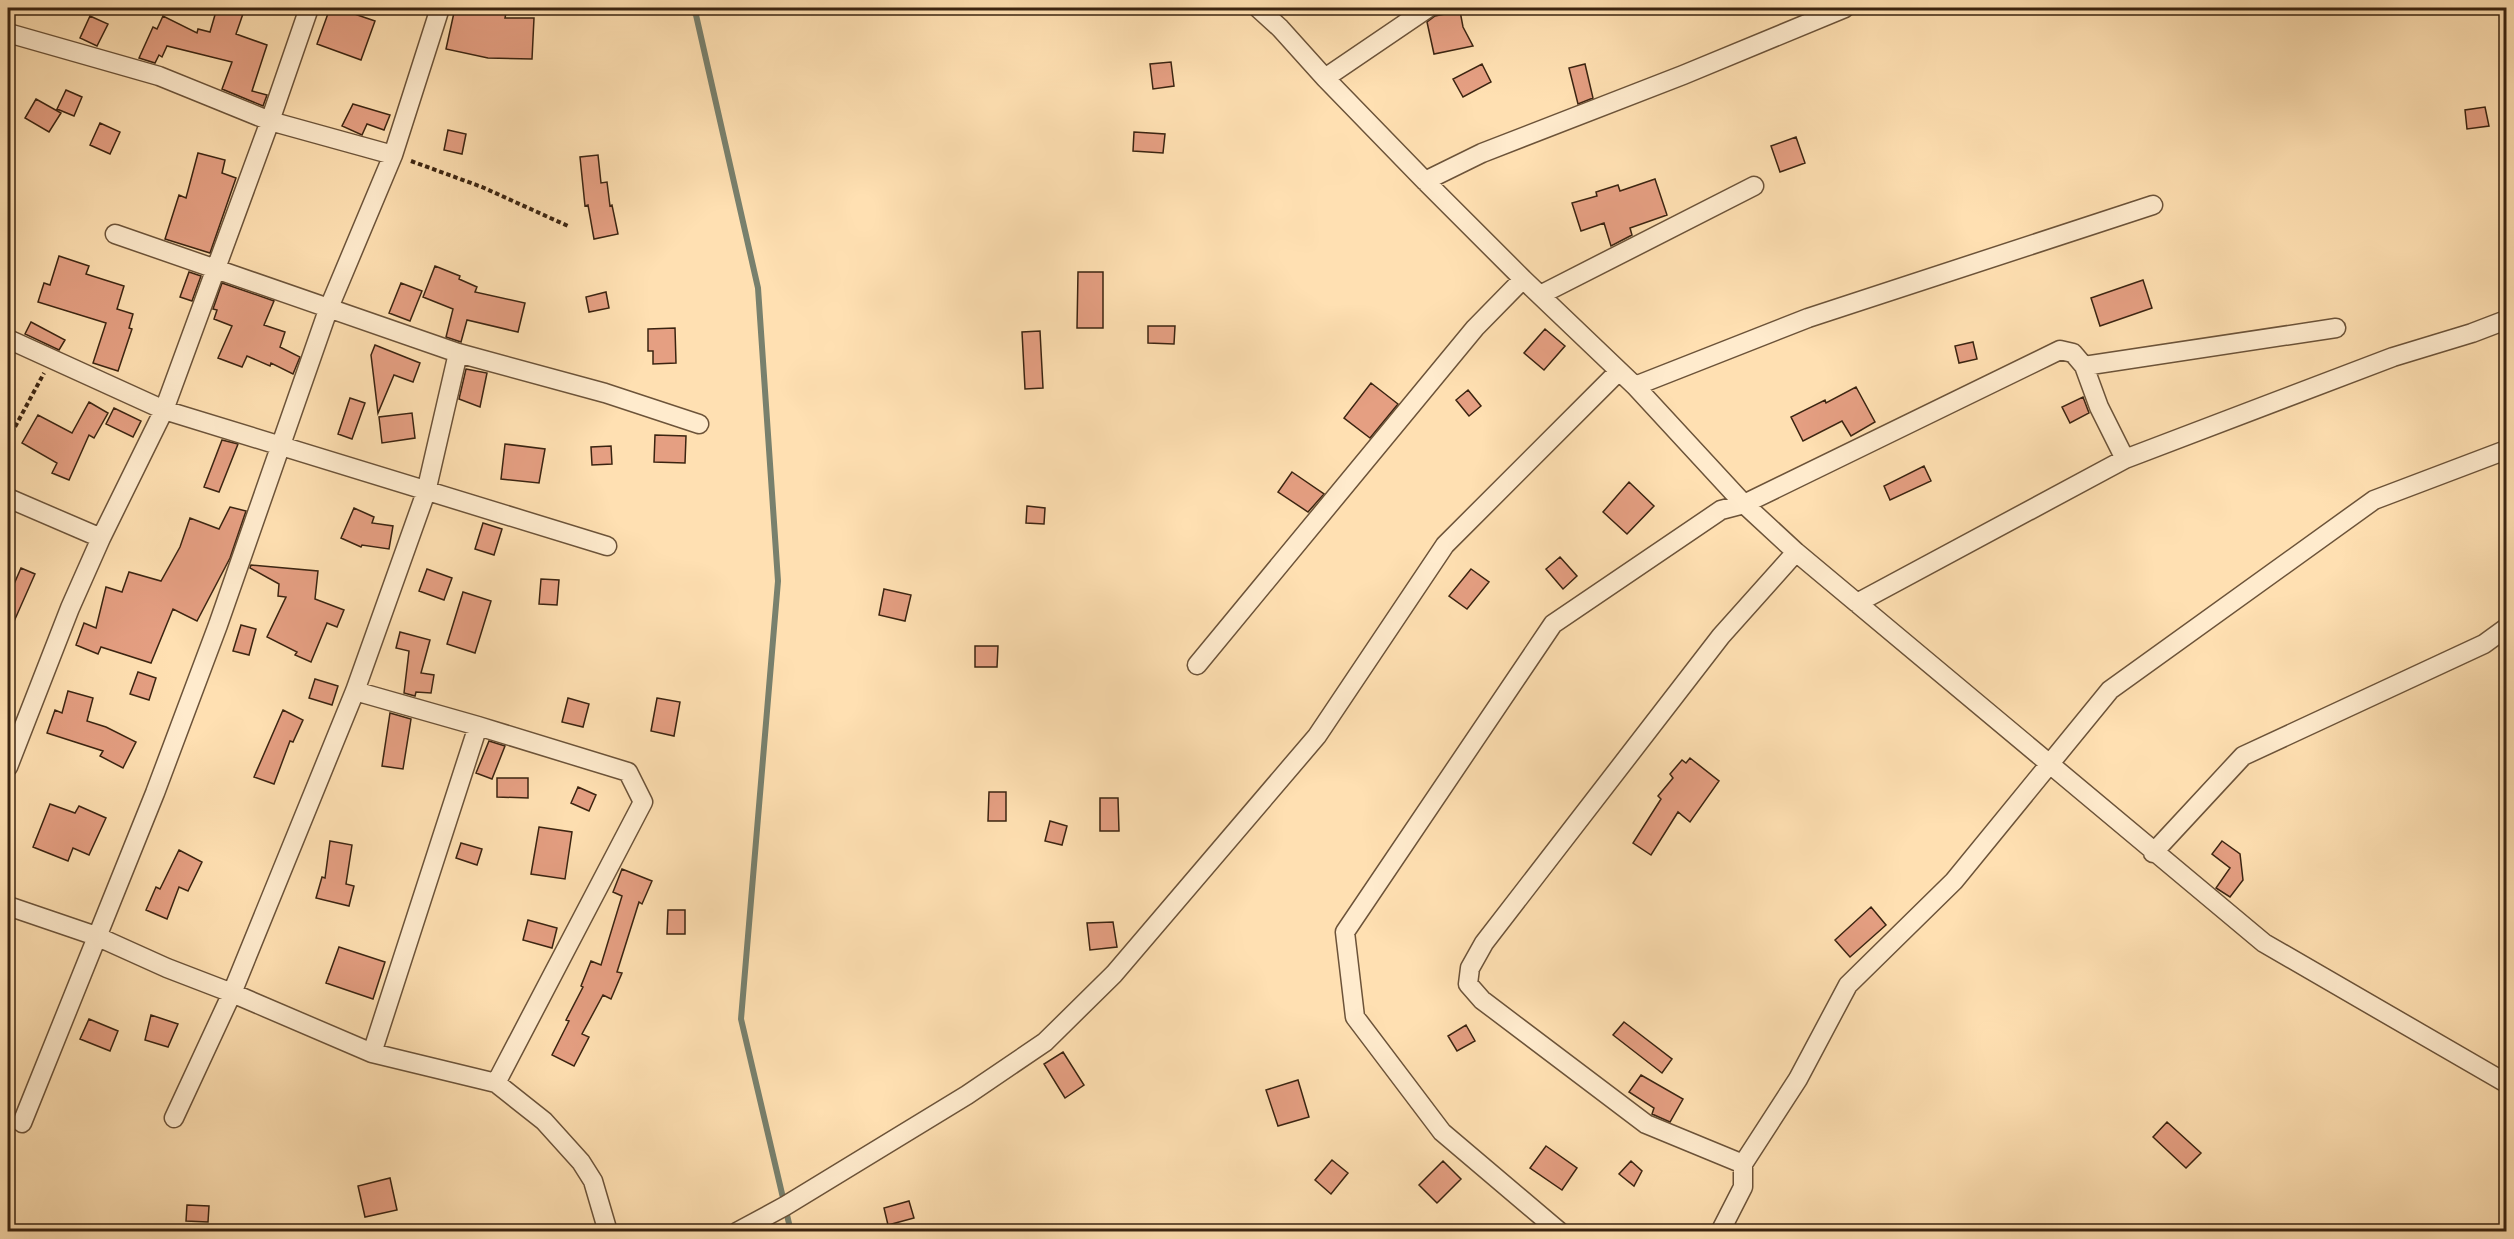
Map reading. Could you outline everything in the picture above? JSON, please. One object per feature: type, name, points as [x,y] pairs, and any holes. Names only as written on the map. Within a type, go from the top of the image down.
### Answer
[{"type":"street","points":[[8,767],[70,608],[101,538],[164,410],[309,8]]},
{"type":"street","points":[[22,1123],[155,793],[282,447],[328,310],[393,155],[440,8]]},
{"type":"street","points":[[1258,8],[1280,28],[1324,78],[1425,181],[1635,386],[1743,504],[1796,552],[2153,853],[2264,943],[2506,1083]]},
{"type":"street","points":[[1324,78],[1428,8]]},
{"type":"street","points":[[1425,181],[1482,153],[1683,75],[1845,8]]},
{"type":"street","points":[[8,33],[159,76],[270,121],[393,155]]},
{"type":"street","points":[[1540,295],[1754,186]]},
{"type":"street","points":[[1635,386],[1808,318],[2153,206]]},
{"type":"street","points":[[115,234],[328,310],[458,353],[605,393],[699,424]]},
{"type":"street","points":[[1197,665],[1467,336],[1523,279]]},
{"type":"street","points":[[1857,603],[2125,459],[2393,357],[2506,320]]},
{"type":"street","points":[[2084,366],[2336,328]]},
{"type":"street","points":[[8,339],[164,410],[608,546]]},
{"type":"street","points":[[1560,1232],[1442,1132],[1355,1017],[1345,932],[1554,624],[1721,510],[1743,504],[2060,350],[2073,353],[2084,366],[2099,407],[2125,459]]},
{"type":"street","points":[[174,1118],[232,993],[355,691],[426,492],[458,353]]},
{"type":"street","points":[[737,1232],[785,1206],[967,1095],[1045,1042],[1114,974],[1317,736],[1445,545],[1619,371]]},
{"type":"street","points":[[1720,1232],[1743,1186],[1743,1164],[1798,1079],[1848,985],[1954,881],[2110,690],[2374,500],[2506,450]]},
{"type":"street","points":[[8,498],[101,538]]},
{"type":"street","points":[[1743,1164],[1646,1124],[1482,1000],[1468,984],[1470,968],[1484,943],[1721,636],[1796,552]]},
{"type":"street","points":[[2153,853],[2243,756],[2484,644],[2506,628]]},
{"type":"street","points":[[355,691],[628,772],[643,802],[496,1083]]},
{"type":"street","points":[[372,1053],[478,726]]},
{"type":"street","points":[[8,906],[96,936],[372,1053],[496,1083],[544,1121],[581,1162],[593,1181],[608,1232]]},
{"type":"path","points":[[393,155],[482,188],[568,226]]},
{"type":"path","points":[[8,440],[51,360]]},
{"type":"building","points":[[217,8],[245,8],[236,34],[267,45],[252,91],[267,95],[263,106],[222,89],[232,62],[167,46],[162,57],[159,55],[155,63],[139,58],[153,27],[157,29],[163,16],[197,33],[198,29],[210,32]]},
{"type":"building","points":[[330,8],[337,8],[375,21],[361,60],[317,44]]},
{"type":"building","points":[[455,8],[507,8],[505,18],[534,18],[532,59],[488,58],[446,49]]},
{"type":"building","points":[[1460,11],[1463,27],[1473,46],[1434,54],[1427,22],[1435,16]]},
{"type":"building","points":[[90,16],[108,24],[97,46],[80,38]]},
{"type":"building","points":[[1171,62],[1174,86],[1153,89],[1150,64]]},
{"type":"building","points":[[1482,64],[1491,82],[1463,97],[1453,79]]},
{"type":"building","points":[[1585,64],[1593,98],[1578,104],[1569,68]]},
{"type":"building","points":[[66,90],[82,97],[74,116],[57,109]]},
{"type":"building","points":[[36,99],[61,113],[49,132],[25,118]]},
{"type":"building","points":[[353,104],[390,115],[384,130],[367,124],[362,135],[342,126]]},
{"type":"building","points":[[2485,107],[2489,126],[2467,129],[2465,110]]},
{"type":"building","points":[[100,123],[120,132],[110,154],[90,145]]},
{"type":"building","points":[[448,130],[466,134],[462,154],[444,150]]},
{"type":"building","points":[[1134,132],[1165,134],[1163,153],[1133,151]]},
{"type":"building","points":[[1796,137],[1805,163],[1780,172],[1771,146]]},
{"type":"building","points":[[198,153],[225,160],[222,173],[236,178],[210,253],[165,239],[179,195],[186,198]]},
{"type":"building","points":[[598,155],[601,183],[607,182],[610,206],[612,205],[618,234],[594,239],[588,205],[585,206],[580,157]]},
{"type":"building","points":[[1655,179],[1667,215],[1630,228],[1632,235],[1611,246],[1604,223],[1581,231],[1572,203],[1597,196],[1596,192],[1618,185],[1620,191]]},
{"type":"building","points":[[59,256],[89,266],[86,274],[124,286],[117,309],[133,314],[129,328],[132,329],[118,371],[93,363],[106,323],[38,302],[44,283],[50,285]]},
{"type":"building","points":[[435,266],[460,276],[459,279],[477,287],[475,292],[525,303],[518,332],[467,320],[461,342],[446,337],[453,309],[423,297]]},
{"type":"building","points":[[189,272],[201,276],[192,301],[180,297]]},
{"type":"building","points":[[1078,272],[1103,272],[1103,328],[1077,328]]},
{"type":"building","points":[[2143,280],[2152,308],[2100,326],[2091,298]]},
{"type":"building","points":[[222,283],[274,301],[264,325],[285,332],[280,347],[300,357],[293,374],[271,363],[270,366],[247,356],[242,367],[218,358],[232,326],[214,319],[217,310],[213,309]]},
{"type":"building","points":[[401,283],[422,291],[410,321],[389,313]]},
{"type":"building","points":[[606,292],[609,308],[589,312],[586,297]]},
{"type":"building","points":[[31,322],[65,340],[59,350],[25,334]]},
{"type":"building","points":[[1148,326],[1175,326],[1174,344],[1148,343]]},
{"type":"building","points":[[675,328],[676,363],[653,364],[653,351],[648,351],[648,329]]},
{"type":"building","points":[[1545,329],[1565,346],[1544,370],[1524,353]]},
{"type":"building","points":[[1040,331],[1043,388],[1025,389],[1022,332]]},
{"type":"building","points":[[1973,342],[1977,359],[1959,363],[1955,346]]},
{"type":"building","points":[[375,345],[420,363],[413,382],[394,375],[378,413],[371,355]]},
{"type":"building","points":[[466,369],[487,373],[480,407],[459,399]]},
{"type":"building","points":[[1371,383],[1398,404],[1370,438],[1344,418]]},
{"type":"building","points":[[1856,387],[1875,422],[1851,436],[1842,421],[1803,441],[1791,417],[1825,400],[1826,403]]},
{"type":"building","points":[[1468,390],[1481,406],[1469,416],[1456,400]]},
{"type":"building","points":[[2083,397],[2089,413],[2070,423],[2062,407]]},
{"type":"building","points":[[350,398],[365,403],[352,439],[338,434]]},
{"type":"building","points":[[89,402],[108,413],[94,438],[89,435],[69,480],[52,473],[57,463],[22,443],[38,415],[72,433]]},
{"type":"building","points":[[114,408],[141,421],[133,437],[106,424]]},
{"type":"building","points":[[412,413],[415,438],[382,443],[379,417]]},
{"type":"building","points":[[655,435],[686,436],[685,463],[654,462]]},
{"type":"building","points":[[222,440],[238,444],[219,492],[204,487]]},
{"type":"building","points":[[505,444],[545,449],[539,483],[501,479]]},
{"type":"building","points":[[611,446],[612,464],[592,465],[591,447]]},
{"type":"building","points":[[1924,466],[1931,481],[1890,500],[1884,486]]},
{"type":"building","points":[[1292,472],[1324,494],[1308,512],[1278,492]]},
{"type":"building","points":[[1629,482],[1654,506],[1627,534],[1603,512]]},
{"type":"building","points":[[1027,506],[1045,508],[1044,524],[1026,523]]},
{"type":"building","points":[[230,507],[246,511],[230,558],[197,621],[173,609],[151,663],[101,647],[98,654],[76,645],[84,623],[96,628],[106,587],[122,592],[129,572],[161,581],[180,547],[190,518],[219,529]]},
{"type":"building","points":[[354,508],[374,517],[372,523],[393,526],[389,549],[362,545],[361,547],[341,538]]},
{"type":"building","points":[[483,523],[502,529],[494,555],[475,549]]},
{"type":"building","points":[[1560,557],[1577,576],[1563,589],[1546,569]]},
{"type":"building","points":[[251,565],[318,571],[315,599],[344,610],[337,627],[327,623],[311,662],[295,655],[297,652],[267,637],[286,597],[278,596],[279,584],[250,568]]},
{"type":"building","points":[[21,568],[35,574],[8,635],[8,598]]},
{"type":"building","points":[[427,569],[452,578],[444,600],[419,591]]},
{"type":"building","points":[[1471,569],[1489,582],[1467,609],[1449,596]]},
{"type":"building","points":[[541,579],[559,580],[557,605],[539,604]]},
{"type":"building","points":[[884,589],[911,595],[905,621],[879,615]]},
{"type":"building","points":[[463,592],[491,601],[475,653],[447,644]]},
{"type":"building","points":[[241,625],[256,629],[249,655],[233,651]]},
{"type":"building","points":[[400,632],[430,640],[421,673],[434,675],[431,693],[416,692],[415,696],[404,693],[409,651],[396,648]]},
{"type":"building","points":[[975,646],[998,646],[997,667],[975,667]]},
{"type":"building","points":[[138,672],[156,678],[149,700],[130,694]]},
{"type":"building","points":[[315,679],[338,686],[332,705],[309,698]]},
{"type":"building","points":[[68,691],[93,698],[87,721],[106,727],[136,742],[123,768],[100,756],[103,751],[47,733],[55,710],[62,713]]},
{"type":"building","points":[[568,698],[589,704],[583,727],[562,722]]},
{"type":"building","points":[[657,698],[680,702],[674,736],[651,731]]},
{"type":"building","points":[[283,710],[303,720],[293,742],[290,741],[274,784],[254,777]]},
{"type":"building","points":[[390,713],[411,719],[403,769],[382,766]]},
{"type":"building","points":[[489,741],[505,746],[492,779],[476,773]]},
{"type":"building","points":[[1690,758],[1719,781],[1690,822],[1678,812],[1651,855],[1633,843],[1661,799],[1658,796],[1673,778],[1670,774],[1682,760],[1686,763]]},
{"type":"building","points":[[497,778],[528,778],[528,798],[497,797]]},
{"type":"building","points":[[578,787],[596,795],[589,811],[571,803]]},
{"type":"building","points":[[989,792],[1006,792],[1006,821],[988,821]]},
{"type":"building","points":[[1100,798],[1118,798],[1119,831],[1100,831]]},
{"type":"building","points":[[50,804],[75,813],[79,806],[106,818],[89,855],[73,848],[68,861],[33,847]]},
{"type":"building","points":[[1050,821],[1067,826],[1062,845],[1045,841]]},
{"type":"building","points":[[539,827],[572,832],[565,879],[531,874]]},
{"type":"building","points":[[330,841],[352,845],[346,884],[354,886],[349,906],[316,898],[322,877],[325,878]]},
{"type":"building","points":[[2222,841],[2240,854],[2243,880],[2230,897],[2216,888],[2230,868],[2212,854]]},
{"type":"building","points":[[461,843],[482,849],[477,865],[456,858]]},
{"type":"building","points":[[179,850],[202,862],[188,891],[179,887],[167,919],[146,910],[156,887],[160,889]]},
{"type":"building","points":[[622,869],[652,881],[642,904],[639,902],[617,972],[622,973],[611,999],[603,995],[582,1034],[589,1037],[574,1066],[552,1055],[569,1021],[566,1020],[583,987],[581,986],[591,961],[601,965],[622,896],[613,892]]},
{"type":"building","points":[[1871,907],[1886,925],[1850,957],[1835,940]]},
{"type":"building","points":[[668,910],[685,910],[685,934],[667,934]]},
{"type":"building","points":[[528,920],[557,928],[552,948],[523,940]]},
{"type":"building","points":[[1113,922],[1117,947],[1090,950],[1087,923]]},
{"type":"building","points":[[339,947],[385,962],[373,999],[326,983]]},
{"type":"building","points":[[151,1015],[178,1024],[168,1047],[145,1040]]},
{"type":"building","points":[[89,1019],[118,1031],[110,1051],[80,1039]]},
{"type":"building","points":[[1624,1022],[1672,1059],[1662,1073],[1613,1035]]},
{"type":"building","points":[[1466,1025],[1475,1041],[1457,1051],[1448,1036]]},
{"type":"building","points":[[1063,1052],[1084,1085],[1065,1098],[1044,1064]]},
{"type":"building","points":[[1641,1075],[1683,1099],[1670,1122],[1652,1114],[1654,1108],[1629,1092]]},
{"type":"building","points":[[1298,1080],[1309,1117],[1278,1126],[1266,1090]]},
{"type":"building","points":[[2167,1122],[2201,1153],[2186,1168],[2153,1137]]},
{"type":"building","points":[[1546,1146],[1577,1168],[1562,1190],[1530,1168]]},
{"type":"building","points":[[1332,1160],[1348,1173],[1331,1194],[1315,1180]]},
{"type":"building","points":[[1443,1161],[1461,1179],[1437,1203],[1419,1185]]},
{"type":"building","points":[[1631,1161],[1642,1171],[1634,1186],[1619,1174]]},
{"type":"building","points":[[390,1178],[397,1210],[365,1217],[358,1186]]},
{"type":"building","points":[[909,1201],[914,1218],[888,1225],[884,1208]]},
{"type":"building","points":[[187,1205],[209,1206],[208,1222],[186,1221]]},
{"type":"waterway","points":[[691,8],[696,15],[758,288],[778,581],[741,1019],[791,1232]]}]
